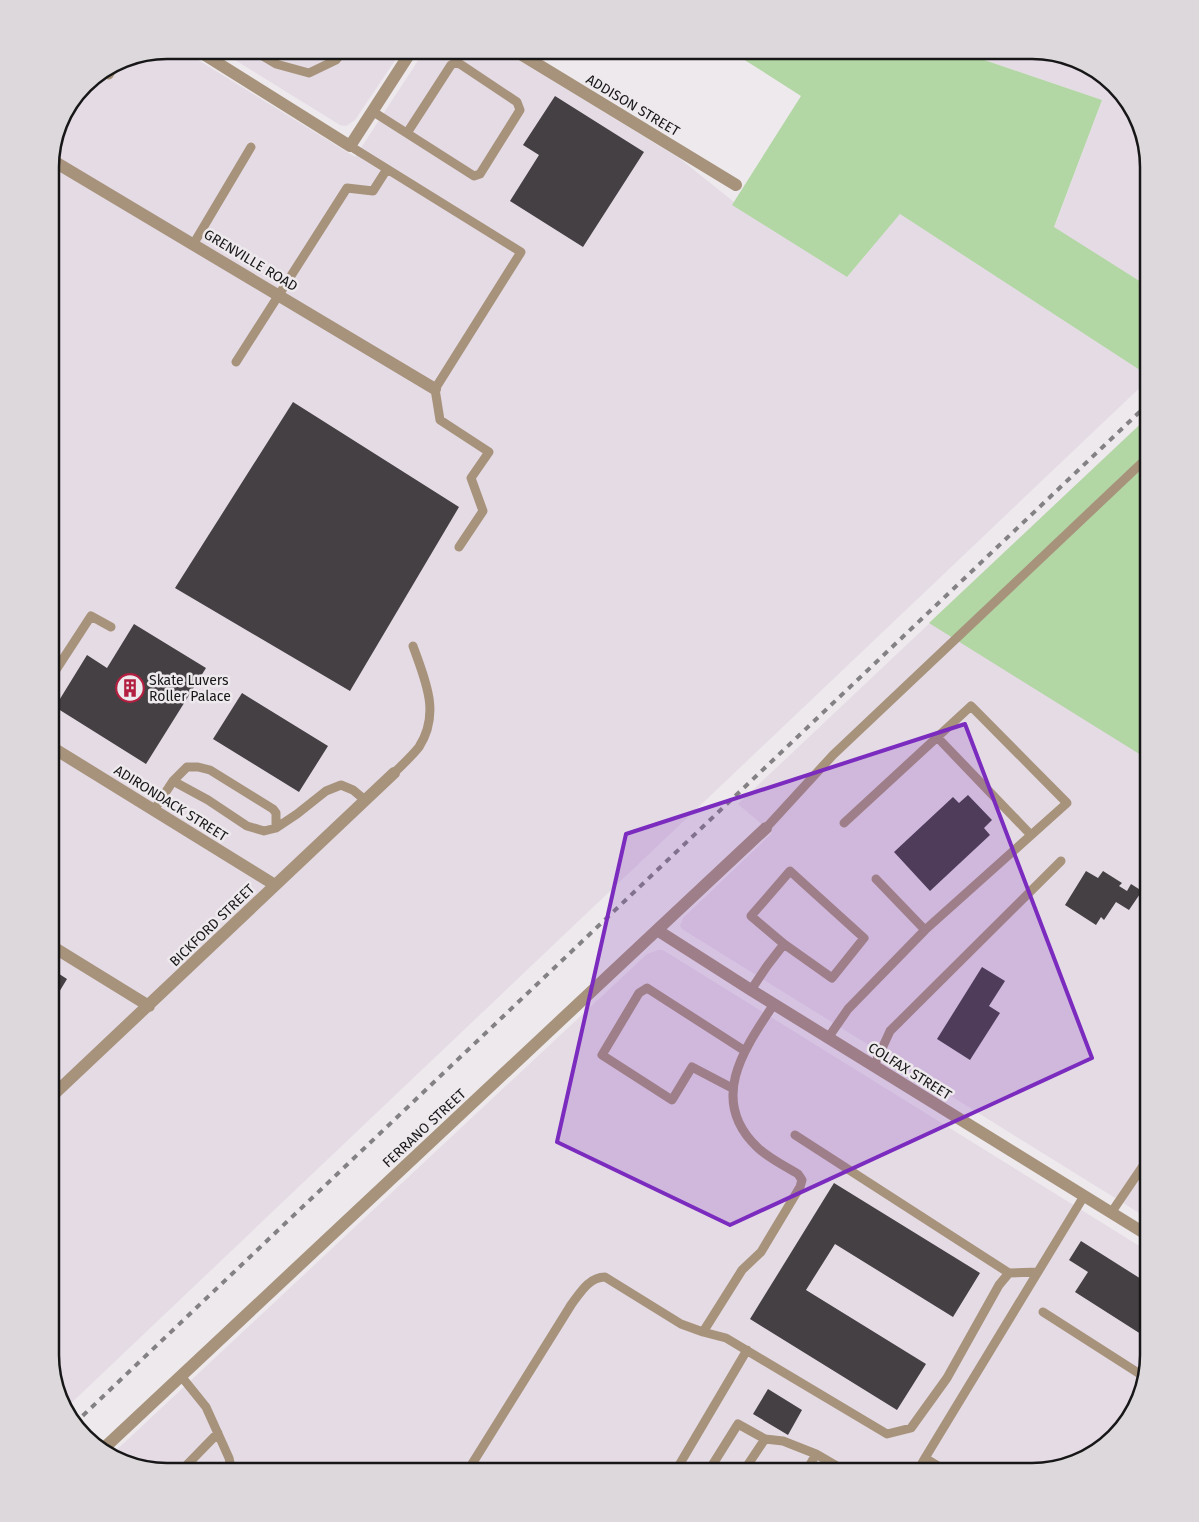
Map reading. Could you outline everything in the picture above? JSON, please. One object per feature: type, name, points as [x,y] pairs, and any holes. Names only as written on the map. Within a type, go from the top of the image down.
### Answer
[{"type":"street","points":[[211,59],[350,146],[406,59]]},
{"type":"street","name":"ADDISON STREET","points":[[529,59],[736,185]]},
{"type":"street","name":"GRENVILLE ROAD","points":[[59,166],[194,243],[436,389]]},
{"type":"street","name":"ADIRONDACK STREET","points":[[59,752],[276,885]]},
{"type":"street","name":"BICKFORD STREET","points":[[59,1090],[394,773]]},
{"type":"street","name":"FERRANO STREET","points":[[107,1445],[766,828]]},
{"type":"street","name":"COLFAX STREET","points":[[657,930],[1140,1231]]},
{"type":"street","points":[[59,950],[149,1006]]},
{"type":"lane","points":[[268,59],[276,64],[309,73],[337,59]]},
{"type":"lane","points":[[372,111],[406,133],[474,176],[480,174],[520,110],[520,107],[517,102],[460,64],[455,63],[406,133]]},
{"type":"lane","points":[[350,146],[521,252],[436,389],[440,420],[489,452],[471,478],[483,511],[459,547]]},
{"type":"lane","points":[[194,243],[251,147]]},
{"type":"lane","points":[[236,362],[348,188],[373,191],[387,169]]},
{"type":"lane","points":[[766,828],[833,755],[1140,465]]},
{"type":"lane","points":[[59,665],[91,616],[112,627]]},
{"type":"lane","points":[[394,773],[418,747],[430,722],[430,692],[413,646]]},
{"type":"lane","points":[[828,1038],[848,1009],[925,930],[1067,803],[971,706],[844,823]]},
{"type":"lane","points":[[937,737],[1030,835]]},
{"type":"lane","points":[[154,810],[174,780],[187,767],[198,767],[210,770],[273,809],[276,813],[276,828]]},
{"type":"lane","points":[[174,780],[247,826],[264,832],[276,828],[326,791],[341,785],[353,790],[365,800]]},
{"type":"lane","points":[[874,1066],[890,1030],[1061,861]]},
{"type":"lane","points":[[790,871],[864,938],[832,978],[784,944],[751,916],[790,871]]},
{"type":"lane","points":[[876,879],[925,930]]},
{"type":"lane","points":[[751,990],[784,944]]},
{"type":"lane","points":[[732,1088],[692,1066],[672,1100],[602,1055],[639,993],[647,988],[745,1051]]},
{"type":"lane","points":[[703,1332],[742,1270],[761,1252],[800,1187],[802,1180],[798,1174],[757,1148],[738,1123],[732,1103],[732,1088],[745,1051],[750,1040],[774,1004]]},
{"type":"lane","points":[[795,1135],[1009,1273],[1038,1272]]},
{"type":"lane","points":[[1111,1213],[1140,1173]]},
{"type":"lane","points":[[922,1463],[1084,1196]]},
{"type":"lane","points":[[473,1463],[571,1305],[584,1287],[597,1277],[605,1277],[681,1324],[726,1338],[887,1434],[912,1428],[947,1378],[998,1285],[1009,1273]]},
{"type":"lane","points":[[1043,1312],[1138,1373]]},
{"type":"lane","points":[[680,1463],[747,1350]]},
{"type":"lane","points":[[181,1376],[206,1407],[230,1463]]},
{"type":"lane","points":[[714,1463],[738,1424],[765,1439],[783,1441],[816,1454],[832,1463]]},
{"type":"lane","points":[[189,1463],[218,1434]]},
{"type":"lane","points":[[749,1463],[765,1439]]},
{"type":"lane","points":[[811,1463],[816,1454]]},
{"type":"lane","points":[[925,1458],[933,1463]]},
{"type":"highlighted area","points":[[965,724],[1092,1058],[730,1225],[557,1142],[626,834]]},
{"type":"shaded area","points":[[160,59],[197,59],[355,157],[419,59],[517,59],[679,158],[734,202],[732,205],[847,277],[900,214],[1140,370],[1140,388],[70,1404],[64,1390],[59,1362],[59,160],[62,139],[67,126],[73,113],[90,90],[113,73],[139,62]]},
{"type":"shaded area","points":[[234,59],[396,59],[355,120],[346,126],[340,125]]},
{"type":"shaded area","points":[[981,59],[1039,59],[1060,62],[1086,73],[1098,81],[1122,107],[1135,132],[1139,153],[1140,281],[1054,228],[1102,100]]},
{"type":"shaded area","points":[[1140,424],[1140,1213],[682,929],[680,926],[683,918],[772,833],[738,804]]},
{"type":"shaded area","points":[[663,950],[1140,1246],[1140,1355],[1137,1383],[1126,1409],[1103,1436],[1080,1452],[1060,1460],[1032,1463],[167,1463],[139,1460],[116,1450],[647,954]]},
{"type":"green space","points":[[743,59],[981,59],[1102,100],[1054,227],[1140,281],[1140,370],[900,214],[847,277],[732,205],[801,96]]},
{"type":"green space","points":[[1140,424],[1140,754],[929,623]]},
{"type":"building","points":[[555,96],[644,152],[583,247],[510,201],[539,155],[523,145]]},
{"type":"building","points":[[293,402],[459,507],[350,691],[175,588]]},
{"type":"building","name":"Skate Luvers Roller Palace","points":[[134,624],[206,668],[146,764],[59,710],[59,700],[87,655],[107,668]]},
{"type":"building","points":[[242,693],[328,746],[299,792],[213,739]]},
{"type":"building","points":[[968,795],[992,820],[984,828],[990,835],[930,891],[894,852],[953,797],[959,803]]},
{"type":"building","points":[[1086,871],[1098,878],[1103,871],[1122,883],[1119,886],[1127,891],[1131,884],[1140,890],[1140,894],[1129,910],[1116,902],[1104,920],[1101,917],[1096,925],[1065,905]]},
{"type":"building","points":[[982,967],[1005,981],[989,1006],[1000,1013],[970,1060],[937,1039]]},
{"type":"building","points":[[59,974],[67,979],[59,992]]},
{"type":"building","points":[[834,1183],[980,1273],[953,1317],[835,1244],[806,1290],[926,1364],[897,1410],[750,1319]]},
{"type":"building","points":[[1081,1241],[1140,1278],[1140,1333],[1075,1292],[1088,1272],[1069,1260]]},
{"type":"building","points":[[768,1389],[802,1410],[788,1435],[753,1414]]},
{"type":"railway","points":[[80,1418],[1140,412]]},
{"type":"place","name":"Skate Luvers Roller Palace","points":[[130,688]]}]
